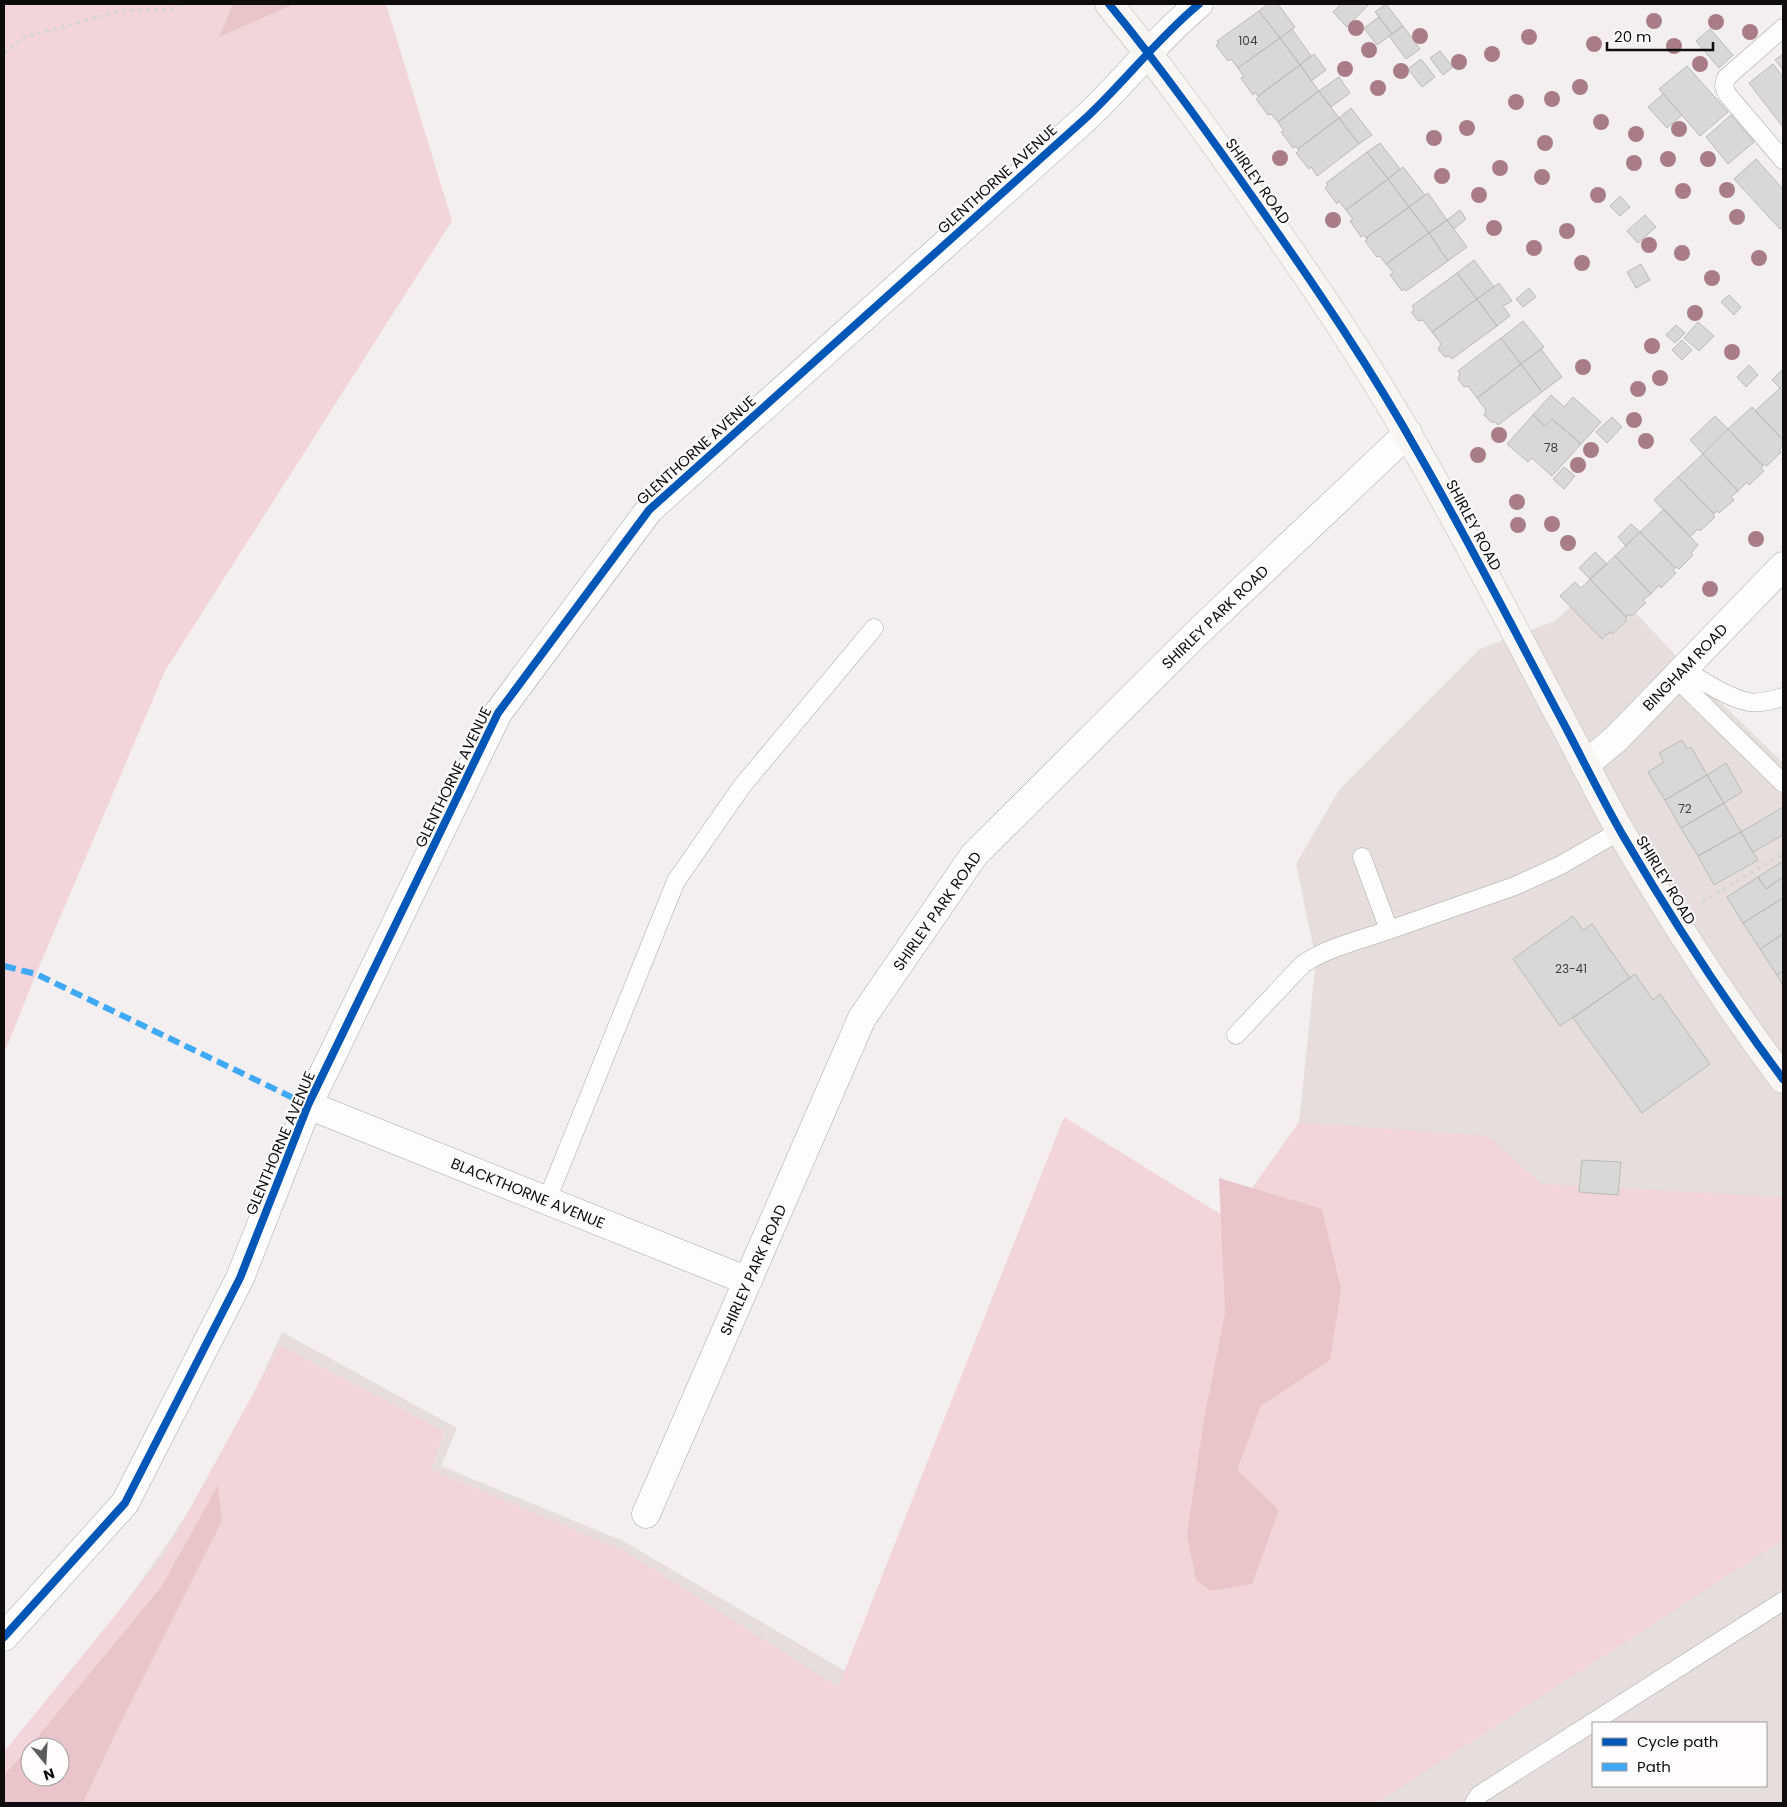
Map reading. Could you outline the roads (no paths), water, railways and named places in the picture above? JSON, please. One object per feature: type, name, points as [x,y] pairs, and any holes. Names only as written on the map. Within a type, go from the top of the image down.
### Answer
[{"type":"main road","name":"SHIRLEY ROAD","points":[[1109,4],[1149,52],[1195,113],[1336,317],[1408,433],[1445,499],[1620,831],[1673,919],[1750,1035],[1783,1079]]},
{"type":"street","name":"GLENTHORNE AVENUE","points":[[4,1637],[125,1503],[240,1278],[308,1105],[498,713],[648,510],[1088,116],[1113,92],[1174,25],[1199,4]]},
{"type":"street","name":"SHIRLEY PARK ROAD","points":[[646,1514],[862,1018],[974,855],[1198,633],[1408,433]]},
{"type":"street","name":"BINGHAM ROAD","points":[[1585,765],[1603,752],[1782,569]]},
{"type":"street","name":"BLACKTHORNE AVENUE","points":[[308,1105],[748,1280]]},
{"type":"lane","points":[[1783,28],[1726,78],[1724,86],[1727,94],[1783,160]]},
{"type":"lane","points":[[546,1200],[676,881],[742,786],[874,628]]},
{"type":"lane","points":[[1679,673],[1733,697],[1750,702],[1766,702],[1783,697]]},
{"type":"lane","points":[[1679,673],[1783,783]]},
{"type":"lane","points":[[1236,1035],[1303,964],[1315,956],[1327,950],[1515,886],[1561,865],[1620,831]]},
{"type":"lane","points":[[1362,857],[1389,930]]},
{"type":"lane","points":[[1594,1722],[1783,1601]]},
{"type":"lane","points":[[1474,1803],[1480,1795],[1592,1723]]}]
